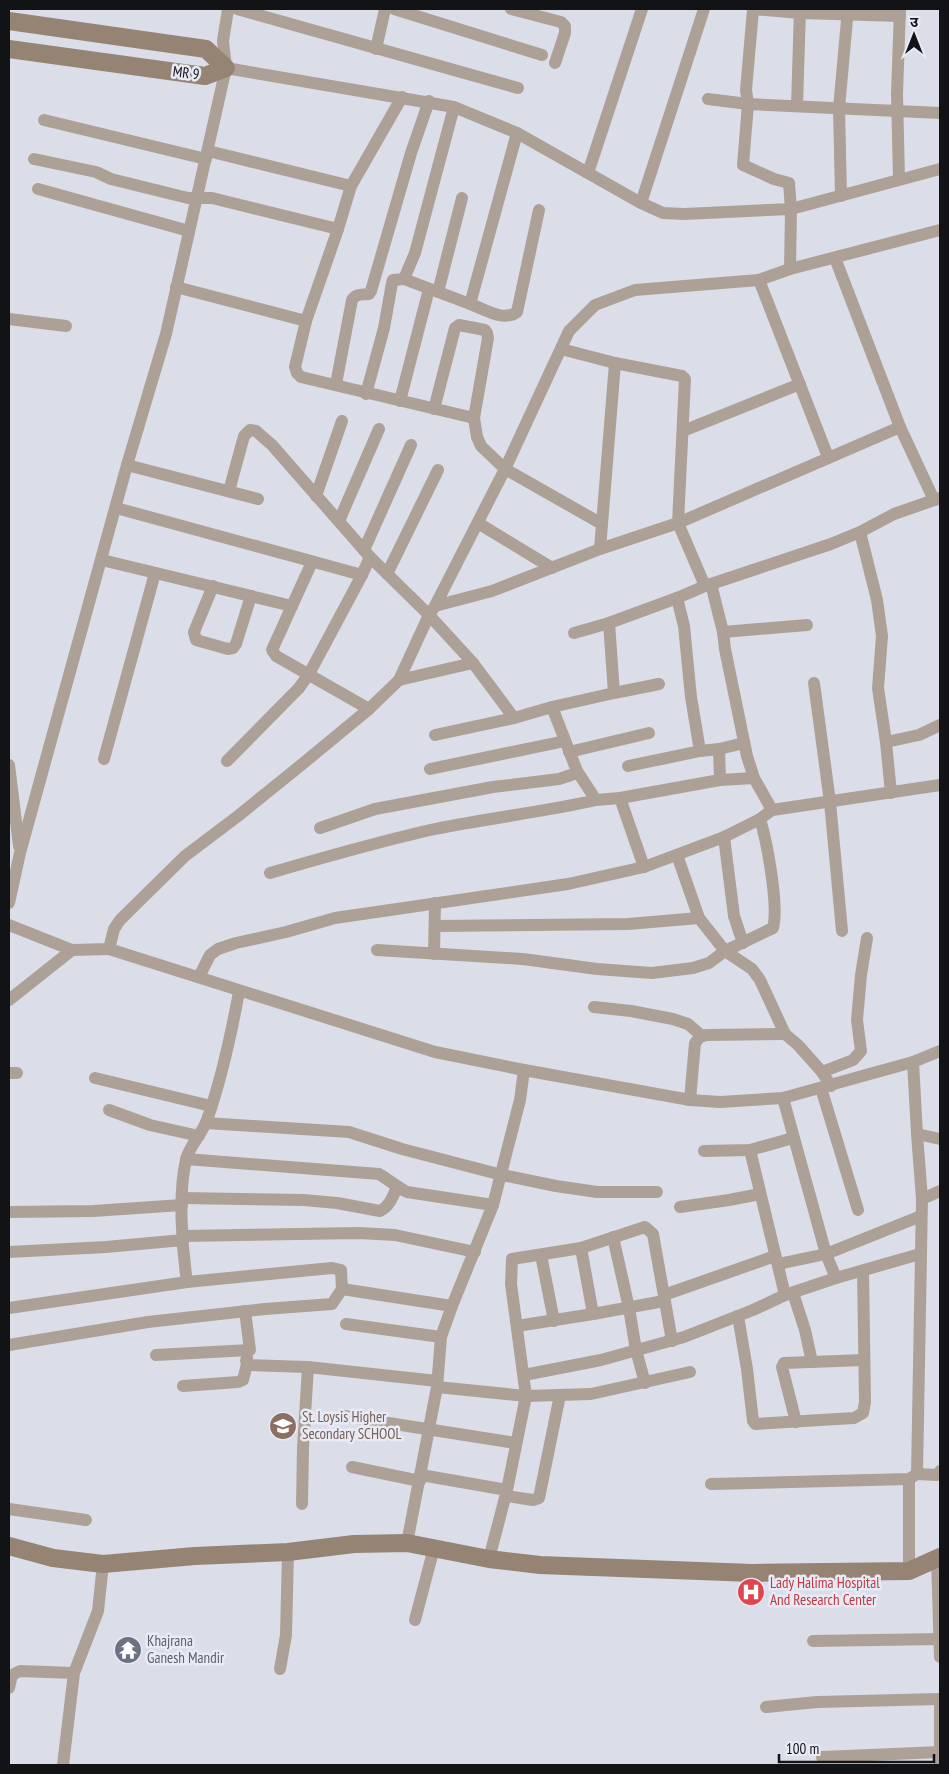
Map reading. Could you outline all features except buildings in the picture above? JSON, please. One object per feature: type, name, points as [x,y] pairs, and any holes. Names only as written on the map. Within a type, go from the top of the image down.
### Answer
[{"type":"main road","name":"MR 9","points":[[9,21],[206,49],[226,68],[204,76],[9,49]]},
{"type":"main road","points":[[9,1546],[53,1558],[103,1564],[195,1556],[288,1552],[354,1544],[407,1543],[489,1559],[540,1566],[743,1573],[909,1571],[939,1558]]},
{"type":"street","points":[[9,903],[20,852],[127,465],[164,343],[226,68],[222,41],[228,9]]},
{"type":"street","points":[[237,9],[518,88]]},
{"type":"street","points":[[376,49],[385,9]]},
{"type":"street","points":[[394,9],[542,55]]},
{"type":"street","points":[[511,9],[561,22],[565,26],[565,33],[555,62]]},
{"type":"street","points":[[588,173],[642,9]]},
{"type":"street","points":[[641,203],[704,9]]},
{"type":"street","points":[[790,269],[791,209],[789,183],[774,179],[743,165],[748,104],[746,90],[753,9],[900,12],[897,111],[899,179]]},
{"type":"street","points":[[797,106],[800,11]]},
{"type":"street","points":[[841,196],[839,108],[848,12]]},
{"type":"street","points":[[226,68],[454,106],[517,133],[641,203],[663,213],[684,214],[791,209],[940,169]]},
{"type":"street","points":[[402,97],[351,186],[306,321],[294,367],[301,377],[336,384],[366,394],[474,418]]},
{"type":"street","points":[[708,99],[748,104],[940,113]]},
{"type":"street","points":[[336,384],[352,300],[357,294],[369,294],[371,291],[411,153],[429,101]]},
{"type":"street","points":[[404,279],[415,253],[454,106]]},
{"type":"street","points":[[44,120],[351,186]]},
{"type":"street","points":[[470,304],[517,133]]},
{"type":"street","points":[[34,159],[96,172],[111,179],[188,198],[212,198],[338,229]]},
{"type":"street","points":[[38,189],[189,231]]},
{"type":"street","points":[[400,401],[462,198]]},
{"type":"street","points":[[366,394],[384,328],[394,280],[404,279],[498,315],[512,315],[517,312],[539,210]]},
{"type":"street","points":[[109,949],[114,930],[120,920],[185,856],[238,816],[369,709],[399,680],[432,610],[505,470],[569,331],[595,305],[634,290],[759,280],[790,269],[940,230]]},
{"type":"street","points":[[574,633],[608,623],[708,585],[832,544],[894,514],[937,499],[900,427],[836,258]]},
{"type":"street","points":[[759,280],[828,457]]},
{"type":"street","points":[[176,287],[306,321]]},
{"type":"street","points":[[9,319],[66,326]]},
{"type":"street","points":[[434,409],[455,328],[459,325],[485,330],[488,338],[474,418],[477,437],[481,446],[505,470],[602,524]]},
{"type":"street","points":[[561,349],[615,363],[682,376],[685,382],[678,523],[708,585],[723,632],[744,743],[754,778],[772,810]]},
{"type":"street","points":[[600,549],[615,363]]},
{"type":"street","points":[[683,431],[800,384]]},
{"type":"street","points":[[316,496],[342,421]]},
{"type":"street","points":[[432,610],[492,591],[600,549],[678,523],[900,427]]},
{"type":"street","points":[[339,522],[380,429]]},
{"type":"street","points":[[229,491],[244,436],[250,430],[256,431],[272,445],[387,574],[432,610],[514,718]]},
{"type":"street","points":[[227,761],[299,688],[309,674],[362,575],[367,553],[411,445]]},
{"type":"street","points":[[127,465],[258,499]]},
{"type":"street","points":[[387,574],[438,470]]},
{"type":"street","points":[[116,508],[362,575]]},
{"type":"street","points":[[478,523],[552,568]]},
{"type":"street","points":[[860,532],[877,600],[881,627],[878,688],[891,793]]},
{"type":"street","points":[[102,560],[292,606]]},
{"type":"street","points":[[312,562],[272,650],[274,654],[369,709]]},
{"type":"street","points":[[104,759],[155,573]]},
{"type":"street","points":[[213,586],[194,636],[196,640],[228,649],[233,648],[236,644],[251,596]]},
{"type":"street","points":[[677,598],[684,626],[691,697],[700,751]]},
{"type":"street","points":[[608,623],[614,693]]},
{"type":"street","points":[[723,632],[807,625]]},
{"type":"street","points":[[399,680],[473,662]]},
{"type":"street","points":[[814,683],[830,802],[842,931]]},
{"type":"street","points":[[435,735],[659,684]]},
{"type":"street","points":[[552,707],[577,771],[596,800]]},
{"type":"street","points":[[886,742],[919,735],[940,725]]},
{"type":"street","points":[[430,769],[649,733]]},
{"type":"street","points":[[628,766],[744,743]]},
{"type":"street","points":[[719,749],[720,780]]},
{"type":"street","points":[[9,765],[20,852]]},
{"type":"street","points":[[320,828],[375,809],[493,787],[559,779],[574,774],[577,771]]},
{"type":"street","points":[[270,873],[347,850],[436,829],[514,814],[547,811],[596,800],[620,798],[720,780],[754,778]]},
{"type":"street","points":[[199,977],[210,955],[218,948],[236,943],[286,932],[335,918],[568,884],[644,867],[724,837],[760,819],[772,810],[940,785]]},
{"type":"street","points":[[620,798],[644,867]]},
{"type":"street","points":[[377,950],[523,959],[597,969],[652,973],[693,968],[709,963],[724,951],[773,928],[776,918],[766,838],[760,819]]},
{"type":"street","points":[[724,837],[734,916],[743,943]]},
{"type":"street","points":[[677,855],[699,918],[724,951],[752,968],[760,980],[785,1034],[798,1045],[822,1072],[858,1210]]},
{"type":"street","points":[[434,954],[435,903]]},
{"type":"street","points":[[434,926],[628,924],[699,918]]},
{"type":"street","points":[[9,925],[72,950],[109,949],[240,992],[435,1052],[690,1100],[720,1102],[783,1098],[913,1062],[940,1049]]},
{"type":"street","points":[[822,1072],[853,1060],[861,1051],[857,1020],[860,975],[867,938]]},
{"type":"street","points":[[9,1000],[72,950]]},
{"type":"street","points":[[187,1282],[182,1201],[186,1159],[206,1123],[225,1064],[240,992]]},
{"type":"street","points":[[594,1006],[673,1019],[688,1024],[702,1036]]},
{"type":"street","points":[[690,1100],[696,1042],[702,1036],[785,1034]]},
{"type":"street","points":[[909,1571],[922,1199],[913,1062]]},
{"type":"street","points":[[407,1543],[437,1384],[441,1338],[493,1205],[520,1100],[524,1070]]},
{"type":"street","points":[[95,1078],[211,1106]]},
{"type":"street","points":[[783,1098],[826,1254],[836,1278]]},
{"type":"street","points":[[109,1110],[150,1125],[199,1136]]},
{"type":"street","points":[[206,1123],[349,1132],[402,1149],[502,1175],[556,1186],[597,1192],[657,1192]]},
{"type":"street","points":[[917,1134],[940,1139]]},
{"type":"street","points":[[704,1151],[750,1150],[793,1138]]},
{"type":"street","points":[[750,1150],[777,1260],[804,1330],[812,1362]]},
{"type":"street","points":[[186,1159],[379,1174],[407,1192],[493,1205]]},
{"type":"street","points":[[9,1212],[93,1211],[182,1201],[304,1200],[337,1202],[380,1211],[390,1202],[397,1187]]},
{"type":"street","points":[[922,1199],[940,1191]]},
{"type":"street","points":[[680,1207],[760,1194]]},
{"type":"street","points":[[517,1326],[629,1308],[777,1260],[826,1254],[921,1216]]},
{"type":"street","points":[[489,1559],[507,1493],[526,1396],[512,1284],[512,1259],[581,1248],[645,1227],[653,1234],[672,1340]]},
{"type":"street","points":[[9,1252],[106,1247],[183,1238],[359,1233],[395,1235],[475,1252]]},
{"type":"street","points":[[613,1238],[629,1308],[636,1350],[645,1383]]},
{"type":"street","points":[[581,1248],[593,1314]]},
{"type":"street","points":[[524,1376],[602,1360],[672,1340],[738,1316],[789,1294],[836,1278],[920,1254]]},
{"type":"street","points":[[541,1255],[554,1321]]},
{"type":"street","points":[[9,1308],[187,1282],[332,1268],[341,1270],[342,1289],[332,1304],[245,1311],[148,1322],[9,1345]]},
{"type":"street","points":[[738,1316],[755,1424],[854,1418],[863,1413],[865,1402],[863,1271]]},
{"type":"street","points":[[342,1289],[452,1306]]},
{"type":"street","points":[[183,1386],[243,1380],[250,1350],[245,1311]]},
{"type":"street","points":[[346,1324],[441,1338]]},
{"type":"street","points":[[156,1355],[250,1350]]},
{"type":"street","points":[[796,1422],[782,1365],[784,1363],[864,1360]]},
{"type":"street","points":[[247,1364],[308,1367],[526,1396],[591,1394],[690,1372]]},
{"type":"street","points":[[302,1504],[308,1367]]},
{"type":"street","points":[[352,1467],[507,1493],[533,1500],[539,1498],[560,1395]]},
{"type":"street","points":[[344,1416],[516,1443]]},
{"type":"street","points":[[711,1484],[937,1476],[940,1471]]},
{"type":"street","points":[[9,1509],[86,1520]]},
{"type":"street","points":[[415,1620],[434,1548]]},
{"type":"street","points":[[280,1669],[286,1635],[288,1552]]},
{"type":"street","points":[[939,1558],[940,1657]]},
{"type":"street","points":[[63,1765],[74,1673],[98,1611],[103,1564]]},
{"type":"street","points":[[812,1641],[940,1639]]},
{"type":"street","points":[[9,1688],[11,1675],[20,1671],[74,1673]]},
{"type":"street","points":[[766,1707],[817,1702],[940,1702],[940,1765]]},
{"type":"street","points":[[822,1757],[940,1752]]},
{"type":"place","name":"St. Loysis Higher Secondary SCHOOL","points":[[283,1426]]},
{"type":"place","name":"Lady Halima Hospital And Research Center","points":[[751,1592]]},
{"type":"place","name":"Khajrana Ganesh Mandir","points":[[128,1650]]}]
